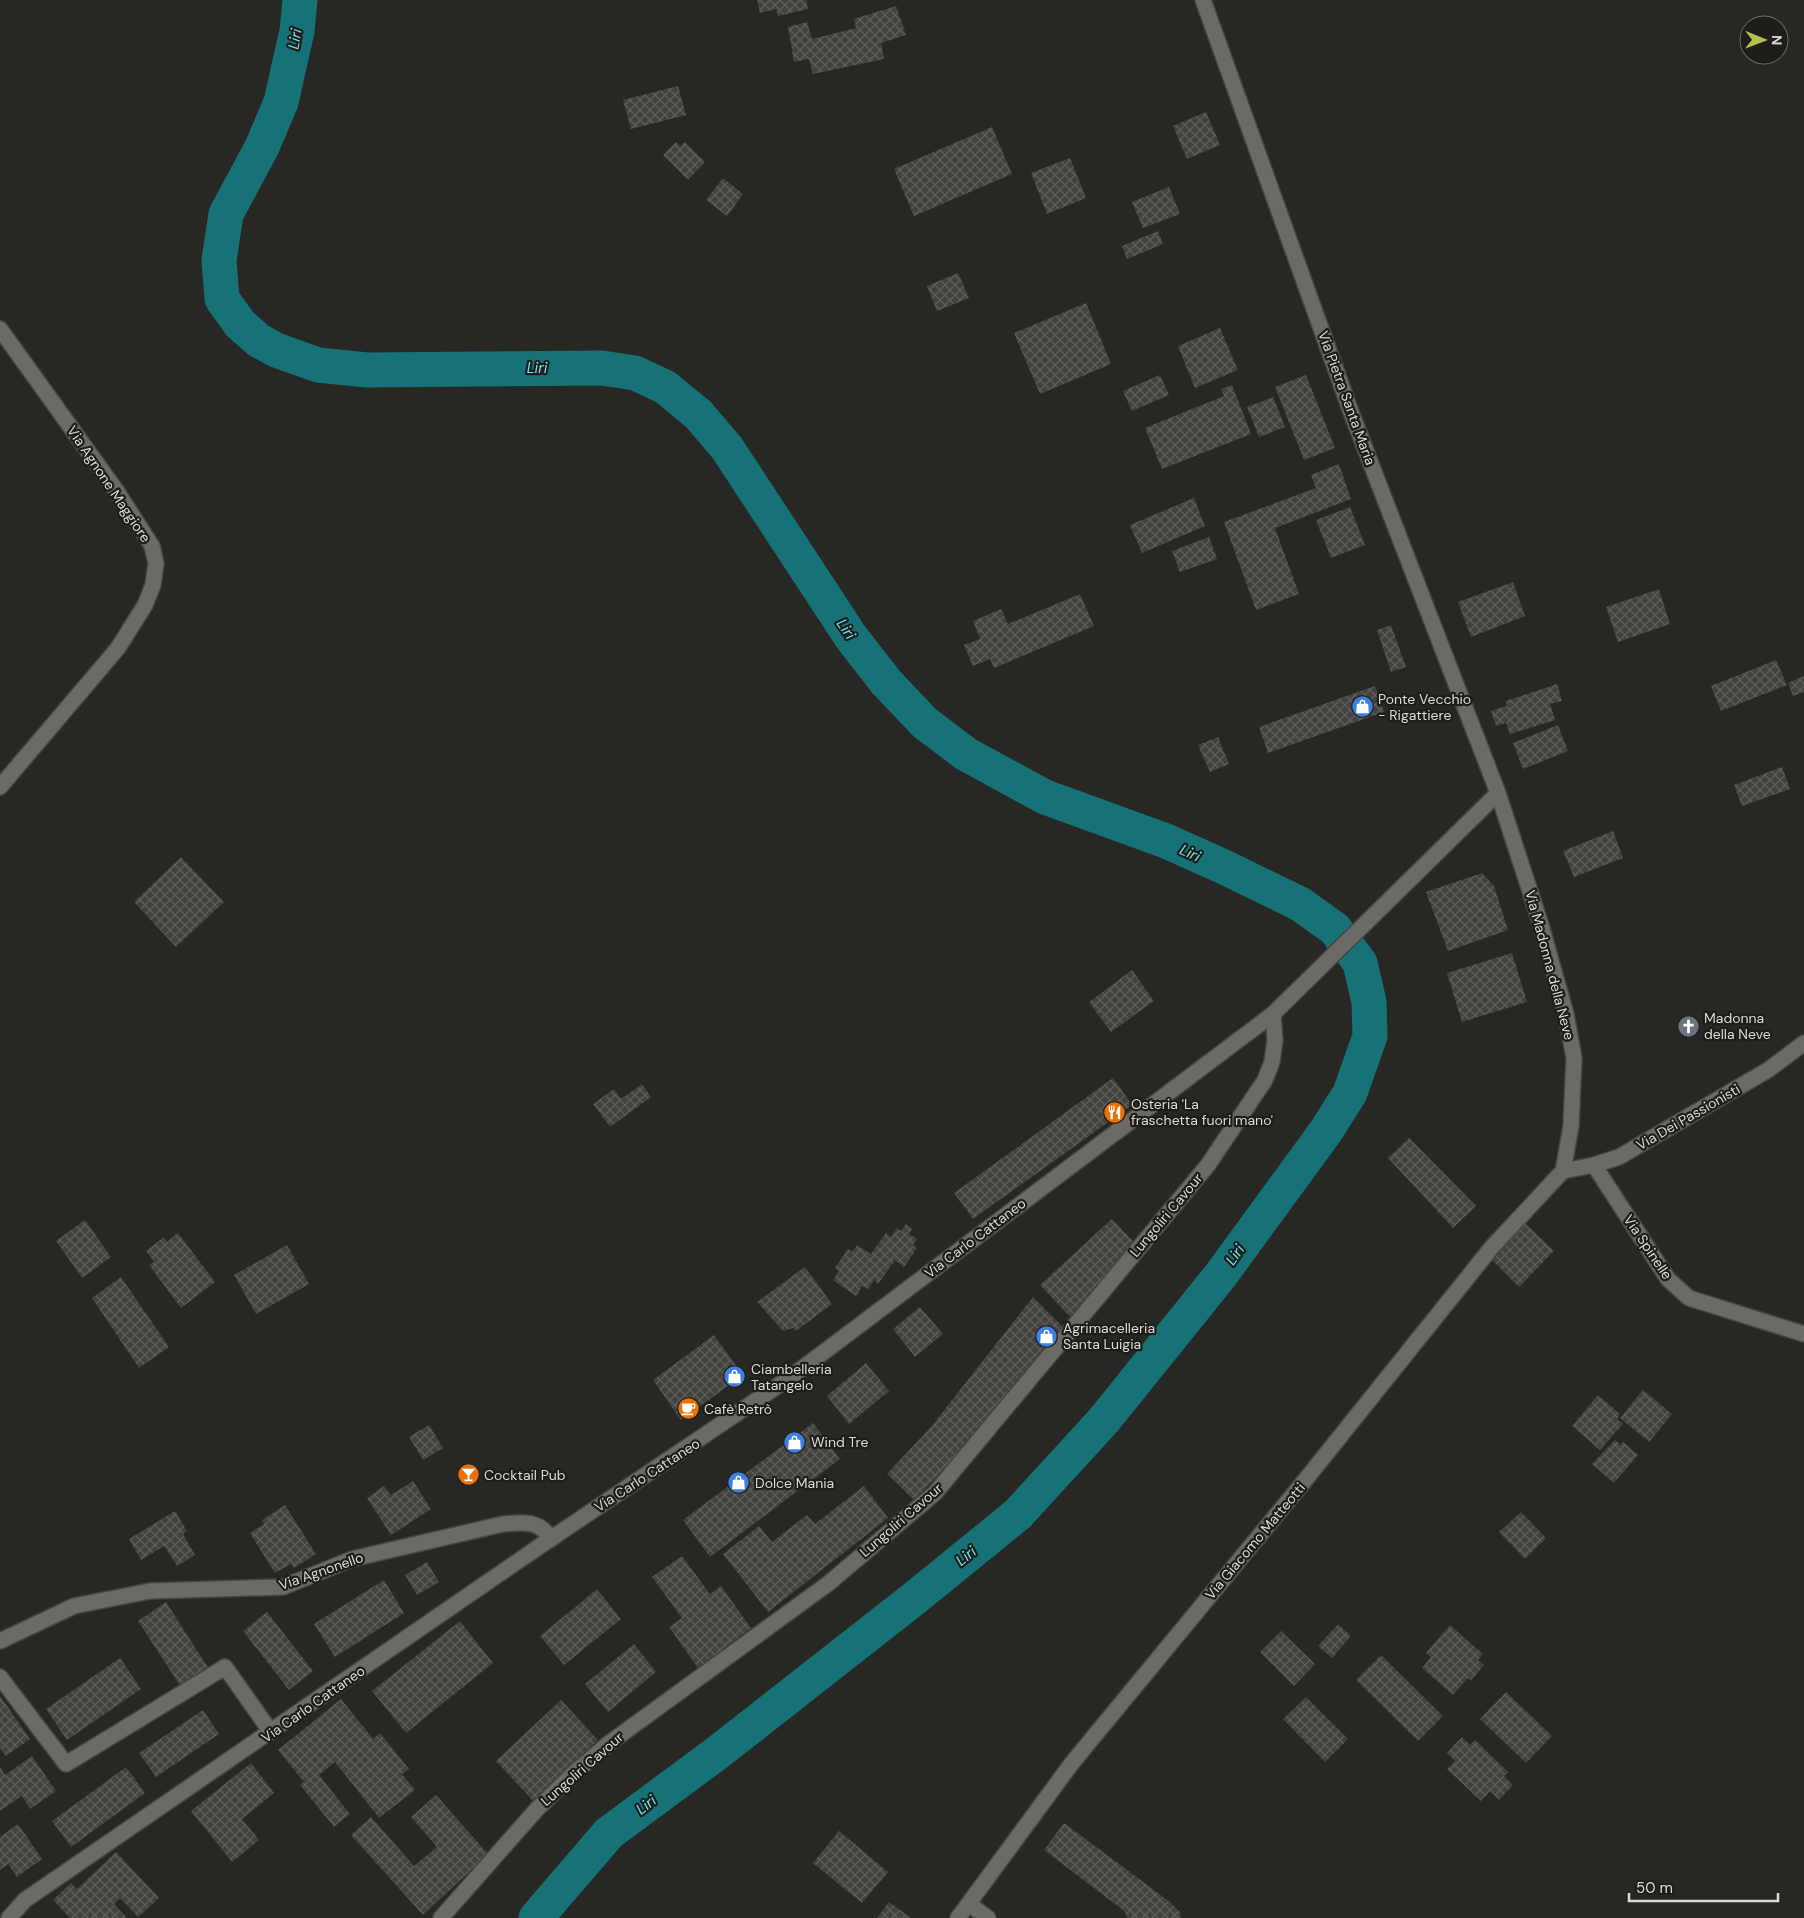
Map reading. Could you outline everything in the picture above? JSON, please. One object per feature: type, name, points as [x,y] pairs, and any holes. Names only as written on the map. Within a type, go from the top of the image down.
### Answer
[{"type":"street","name":"Via Pietra Santa Maria","points":[[1202,0],[1351,412],[1498,793]]},
{"type":"street","name":"Via Agnone Maggiore","points":[[0,329],[118,493],[152,546],[156,563],[153,585],[145,605],[122,642],[0,787]]},
{"type":"street","name":"Via Carlo Cattaneo","points":[[8,1918],[25,1900],[551,1539],[788,1379],[1273,1014],[1498,793]]},
{"type":"street","name":"Via Madonna della Neve","points":[[1498,793],[1541,924],[1566,1014],[1574,1058],[1571,1126],[1563,1171]]},
{"type":"street","name":"Lungoliri Cavour","points":[[441,1918],[537,1809],[573,1774],[608,1744],[828,1583],[934,1493],[1208,1165],[1265,1080],[1272,1062],[1275,1040],[1273,1014]]},
{"type":"street","name":"Via Dei Passionisti","points":[[1563,1171],[1594,1165],[1628,1152],[1768,1070],[1804,1043]]},
{"type":"street","name":"Via Spinelle","points":[[1594,1165],[1668,1279],[1689,1298],[1804,1334]]},
{"type":"street","name":"Via Giacomo Matteotti","points":[[958,1918],[1072,1763],[1302,1484],[1492,1247],[1563,1171]]},
{"type":"street","name":"Via Agnonello","points":[[0,1641],[74,1606],[150,1591],[283,1587],[352,1559],[503,1524],[524,1522],[539,1525],[551,1539]]},
{"type":"street","points":[[0,1677],[66,1764],[225,1667],[271,1732]]},
{"type":"street","points":[[969,1904],[988,1918]]},
{"type":"building","points":[[757,0],[806,0],[808,9],[778,16],[776,9],[760,13]]},
{"type":"building","points":[[896,6],[906,35],[881,43],[884,59],[813,74],[809,59],[794,62],[788,27],[807,22],[812,39],[856,28],[854,19]]},
{"type":"building","points":[[678,86],[686,115],[631,129],[623,100]]},
{"type":"building","points":[[1206,112],[1220,145],[1187,159],[1173,126]]},
{"type":"building","points":[[992,127],[1012,174],[914,216],[894,169]]},
{"type":"building","points":[[676,142],[680,146],[685,142],[705,162],[688,180],[663,155]]},
{"type":"building","points":[[1070,158],[1086,198],[1047,214],[1031,173]]},
{"type":"building","points":[[723,178],[743,194],[727,216],[706,200]]},
{"type":"building","points":[[1169,187],[1180,214],[1143,228],[1132,202]]},
{"type":"building","points":[[1158,231],[1163,244],[1127,259],[1122,246]]},
{"type":"building","points":[[958,273],[969,298],[937,311],[927,286]]},
{"type":"building","points":[[1086,303],[1111,364],[1040,394],[1014,333]]},
{"type":"building","points":[[1220,328],[1238,370],[1195,388],[1178,346]]},
{"type":"building","points":[[1160,375],[1169,395],[1132,411],[1123,391]]},
{"type":"building","points":[[1306,375],[1335,448],[1304,460],[1275,387]]},
{"type":"building","points":[[1232,385],[1251,434],[1162,469],[1145,428],[1224,396],[1221,389]]},
{"type":"building","points":[[1273,397],[1285,427],[1259,437],[1247,407]]},
{"type":"building","points":[[1339,464],[1351,499],[1275,528],[1299,594],[1256,610],[1224,522],[1316,488],[1311,475]]},
{"type":"building","points":[[1194,498],[1205,526],[1142,553],[1130,525]]},
{"type":"building","points":[[1350,507],[1365,545],[1331,558],[1316,520]]},
{"type":"building","points":[[1209,537],[1217,559],[1180,572],[1172,551]]},
{"type":"building","points":[[1513,582],[1525,616],[1471,637],[1458,602]]},
{"type":"building","points":[[1659,589],[1670,624],[1618,642],[1606,607]]},
{"type":"building","points":[[1080,594],[1094,626],[994,668],[990,659],[973,666],[964,645],[980,639],[973,621],[1001,609],[1008,624]]},
{"type":"building","points":[[1391,625],[1406,667],[1391,672],[1377,630]]},
{"type":"building","points":[[1776,660],[1787,685],[1721,711],[1711,686]]},
{"type":"building","points":[[1804,676],[1804,692],[1793,696],[1788,683]]},
{"type":"building","points":[[1557,684],[1562,701],[1550,704],[1555,720],[1510,734],[1506,723],[1496,726],[1491,711],[1507,706],[1506,701]]},
{"type":"building","points":[[1375,686],[1384,712],[1268,753],[1259,727]]},
{"type":"building","points":[[1558,725],[1568,751],[1523,769],[1513,743]]},
{"type":"building","points":[[1218,737],[1229,764],[1210,772],[1198,745]]},
{"type":"building","points":[[1782,767],[1790,789],[1742,806],[1734,785]]},
{"type":"building","points":[[1613,831],[1623,858],[1574,877],[1563,851]]},
{"type":"building","points":[[181,857],[224,902],[176,947],[134,902]]},
{"type":"building","points":[[1482,873],[1494,886],[1508,930],[1448,951],[1426,892]]},
{"type":"building","points":[[1512,953],[1527,1002],[1462,1022],[1447,973]]},
{"type":"building","points":[[1132,970],[1154,1001],[1111,1032],[1089,1002]]},
{"type":"building","points":[[1113,1078],[1132,1105],[973,1219],[954,1193]]},
{"type":"building","points":[[642,1084],[651,1097],[610,1127],[593,1104],[614,1089],[621,1099]]},
{"type":"building","points":[[1409,1138],[1476,1206],[1453,1228],[1388,1158]]},
{"type":"building","points":[[1112,1219],[1134,1242],[1073,1320],[1040,1285]]},
{"type":"building","points":[[85,1220],[111,1257],[82,1278],[56,1241]]},
{"type":"building","points":[[1525,1223],[1554,1251],[1519,1287],[1490,1258]]},
{"type":"building","points":[[906,1224],[912,1229],[909,1234],[917,1239],[913,1245],[917,1248],[904,1267],[895,1260],[878,1284],[874,1280],[868,1289],[862,1286],[856,1296],[833,1280],[839,1271],[835,1268],[848,1249],[852,1252],[857,1245],[871,1254],[886,1233],[891,1237],[897,1228],[901,1231]]},
{"type":"building","points":[[178,1233],[215,1282],[181,1308],[149,1265],[154,1262],[146,1251],[164,1237],[167,1242]]},
{"type":"building","points":[[287,1245],[309,1284],[256,1314],[234,1275]]},
{"type":"building","points":[[805,1267],[832,1304],[796,1331],[793,1328],[783,1331],[757,1302]]},
{"type":"building","points":[[121,1277],[169,1347],[139,1368],[92,1298]]},
{"type":"building","points":[[1033,1297],[1065,1329],[956,1457],[914,1500],[887,1474],[931,1427]]},
{"type":"building","points":[[920,1307],[943,1334],[915,1357],[893,1329]]},
{"type":"building","points":[[714,1335],[743,1375],[681,1420],[653,1380]]},
{"type":"building","points":[[866,1363],[889,1391],[849,1424],[827,1396]]},
{"type":"building","points":[[1643,1390],[1672,1414],[1649,1442],[1620,1418]]},
{"type":"building","points":[[1598,1395],[1620,1414],[1617,1419],[1623,1424],[1600,1450],[1572,1426]]},
{"type":"building","points":[[813,1423],[840,1459],[710,1557],[683,1520]]},
{"type":"building","points":[[429,1425],[443,1448],[423,1460],[409,1437]]},
{"type":"building","points":[[1615,1440],[1621,1445],[1623,1442],[1638,1455],[1614,1483],[1592,1464]]},
{"type":"building","points":[[413,1481],[431,1509],[391,1535],[367,1498],[384,1486],[391,1495]]},
{"type":"building","points":[[864,1486],[888,1518],[768,1612],[723,1554],[759,1526],[772,1542],[807,1515],[815,1524]]},
{"type":"building","points":[[285,1505],[316,1554],[294,1568],[291,1564],[275,1573],[250,1533],[264,1524],[262,1520]]},
{"type":"building","points":[[175,1511],[187,1531],[183,1534],[195,1555],[177,1566],[164,1546],[141,1560],[129,1539]]},
{"type":"building","points":[[1521,1512],[1546,1538],[1525,1559],[1499,1532]]},
{"type":"building","points":[[682,1556],[710,1594],[721,1586],[751,1628],[698,1668],[669,1627],[682,1618],[652,1577]]},
{"type":"building","points":[[427,1562],[439,1582],[417,1595],[405,1575]]},
{"type":"building","points":[[384,1580],[404,1613],[335,1657],[314,1624]]},
{"type":"building","points":[[597,1589],[621,1619],[564,1665],[540,1636]]},
{"type":"building","points":[[166,1602],[209,1669],[181,1687],[138,1621]]},
{"type":"building","points":[[267,1612],[313,1671],[289,1690],[243,1631]]},
{"type":"building","points":[[460,1621],[493,1663],[406,1733],[372,1691]]},
{"type":"building","points":[[1338,1624],[1351,1636],[1332,1658],[1318,1646]]},
{"type":"building","points":[[1450,1625],[1483,1654],[1478,1660],[1484,1665],[1471,1680],[1468,1678],[1453,1695],[1422,1668],[1431,1657],[1426,1653]]},
{"type":"building","points":[[1281,1631],[1315,1664],[1294,1686],[1260,1652]]},
{"type":"building","points":[[634,1644],[656,1672],[608,1712],[585,1684]]},
{"type":"building","points":[[1381,1655],[1443,1716],[1418,1741],[1356,1680]]},
{"type":"building","points":[[120,1658],[141,1689],[67,1740],[46,1709]]},
{"type":"building","points":[[1506,1692],[1552,1736],[1526,1763],[1480,1719]]},
{"type":"building","points":[[0,1696],[30,1739],[6,1756],[0,1748]]},
{"type":"building","points":[[1306,1697],[1348,1739],[1325,1762],[1283,1719]]},
{"type":"building","points":[[341,1699],[373,1739],[380,1733],[409,1769],[402,1774],[415,1790],[379,1818],[335,1762],[319,1775],[350,1814],[334,1827],[300,1785],[304,1782],[278,1750]]},
{"type":"building","points":[[561,1700],[598,1740],[533,1801],[496,1761]]},
{"type":"building","points":[[203,1710],[219,1734],[156,1777],[139,1753]]},
{"type":"building","points":[[1462,1737],[1470,1745],[1475,1740],[1508,1772],[1504,1776],[1513,1785],[1499,1800],[1490,1791],[1481,1801],[1447,1769],[1455,1761],[1447,1753]]},
{"type":"building","points":[[32,1756],[56,1791],[30,1809],[22,1796],[0,1811],[0,1767],[5,1775]]},
{"type":"building","points":[[251,1763],[274,1793],[242,1819],[259,1840],[232,1862],[191,1811]]},
{"type":"building","points":[[126,1767],[145,1793],[71,1847],[52,1821]]},
{"type":"building","points":[[436,1795],[488,1854],[423,1915],[351,1835],[371,1817],[414,1866],[437,1847],[411,1817]]},
{"type":"building","points":[[1064,1823],[1170,1902],[1180,1912],[1181,1918],[1128,1918],[1123,1910],[1044,1850]]},
{"type":"building","points":[[18,1824],[42,1859],[17,1877],[8,1864],[0,1870],[0,1837]]},
{"type":"building","points":[[839,1831],[888,1872],[862,1903],[813,1863]]},
{"type":"building","points":[[116,1852],[159,1898],[138,1917],[120,1898],[114,1904],[127,1918],[70,1918],[53,1900],[71,1883],[77,1889]]},
{"type":"building","points":[[889,1902],[911,1918],[877,1918]]},
{"type":"waterway","name":"Liri","points":[[300,0],[297,31],[281,102],[262,147],[226,214],[219,260],[222,299],[240,324],[258,340],[276,350],[318,365],[367,370],[602,368],[635,373],[665,387],[698,414],[727,448],[851,637],[886,682],[925,723],[966,754],[1045,797],[1166,841],[1300,904],[1335,929],[1360,963],[1369,1002],[1370,1036],[1350,1093],[1326,1131],[1220,1276],[1104,1420],[1018,1514],[916,1597],[717,1753],[609,1833],[536,1918]]},
{"type":"place","name":"Ponte Vecchio - Rigattiere","points":[[1362,707]]},
{"type":"place","name":"Madonna della Neve","points":[[1688,1026]]},
{"type":"place","name":"Osteria 'La fraschetta fuori mano'","points":[[1115,1112]]},
{"type":"place","name":"Agrimacelleria Santa Luigia","points":[[1047,1336]]},
{"type":"place","name":"Ciambelleria Tatangelo","points":[[735,1377]]},
{"type":"place","name":"Cafè Retrò","points":[[688,1409]]},
{"type":"place","name":"Wind Tre","points":[[795,1442]]},
{"type":"place","name":"Cocktail Pub","points":[[468,1475]]},
{"type":"place","name":"Dolce Mania","points":[[739,1483]]}]
